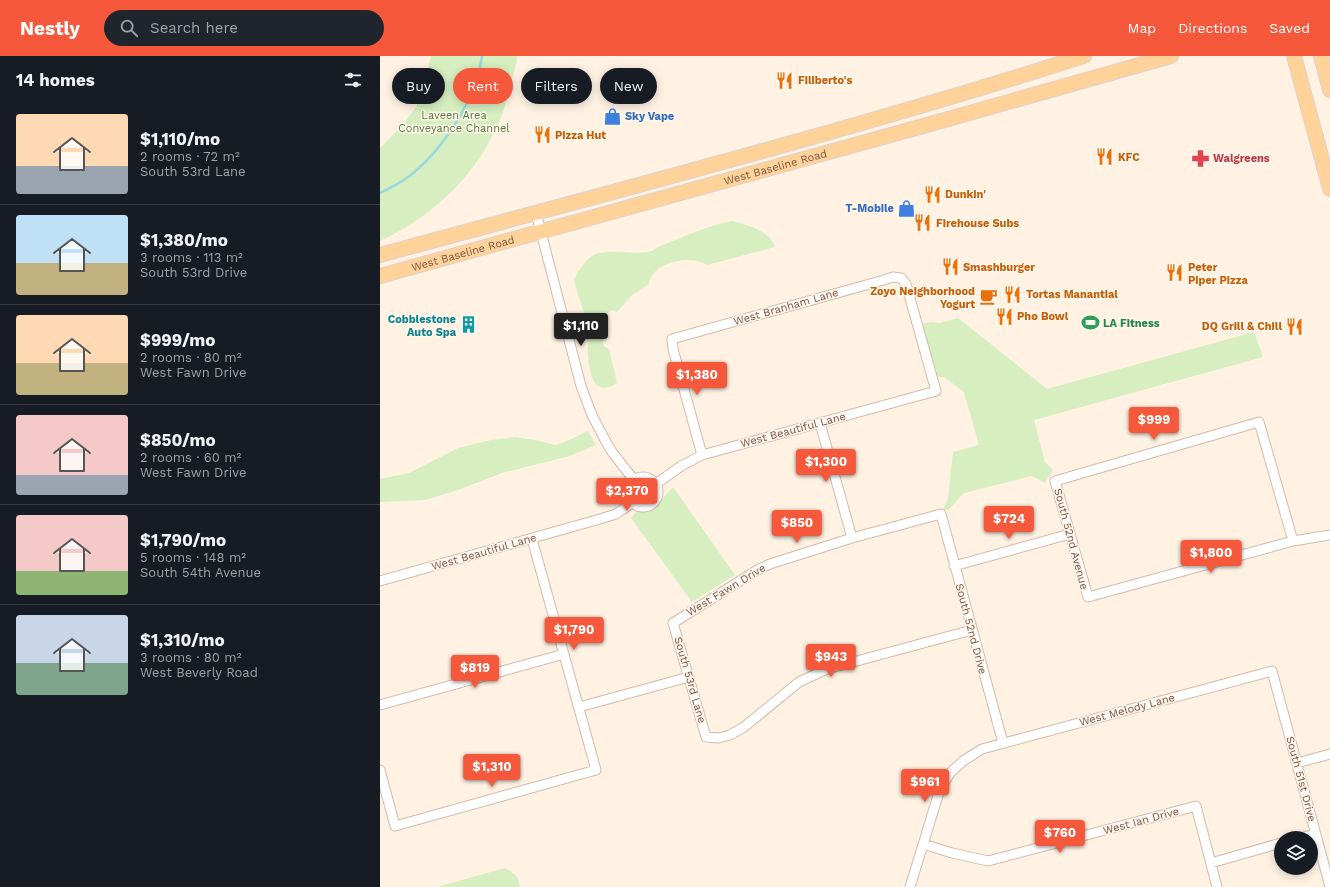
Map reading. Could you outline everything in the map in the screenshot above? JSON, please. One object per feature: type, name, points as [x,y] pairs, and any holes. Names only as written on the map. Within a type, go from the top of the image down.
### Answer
[{"type":"main road","name":"West Baseline Road","points":[[380,255],[770,149],[1084,56]]},
{"type":"main road","name":"West Baseline Road","points":[[380,276],[1171,56]]},
{"type":"main road","points":[[1294,56],[1330,189]]},
{"type":"main road","points":[[1321,56],[1330,90]]},
{"type":"street","points":[[536,213],[581,386],[592,415],[605,440],[612,452],[634,480]]},
{"type":"street","name":"West Branham Lane","points":[[702,455],[673,349],[672,339],[889,278],[901,278],[906,284],[936,391]]},
{"type":"street","name":"West Beautiful Lane","points":[[656,484],[681,466],[702,455],[936,391]]},
{"type":"street","name":"South 52nd Avenue","points":[[1259,422],[1293,541],[1088,597],[1056,481],[1259,422]]},
{"type":"street","points":[[820,423],[852,538]]},
{"type":"street","points":[[638,477],[648,477],[656,484],[658,494],[654,503],[645,507],[640,507],[632,503],[629,498],[628,488],[634,480],[638,477]]},
{"type":"street","name":"West Beautiful Lane","points":[[380,581],[616,514],[632,503]]},
{"type":"street","name":"West Fawn Drive","points":[[673,623],[759,569],[770,564],[852,538],[941,514]]},
{"type":"street","name":"South 52nd Drive","points":[[941,514],[1003,743]]},
{"type":"street","points":[[954,566],[1070,534]]},
{"type":"street","points":[[1293,541],[1330,535]]},
{"type":"street","points":[[380,770],[395,826],[596,770],[532,539]]},
{"type":"street","name":"South 53rd Lane","points":[[673,623],[706,737],[719,738],[730,735],[744,727],[798,682],[827,669],[972,630]]},
{"type":"street","points":[[380,705],[564,654]]},
{"type":"street","name":"West Melody Lane","points":[[910,887],[940,790],[950,773],[963,761],[982,749],[1272,671]]},
{"type":"street","name":"South 51st Drive","points":[[1272,671],[1314,831]]},
{"type":"street","points":[[579,707],[689,677]]},
{"type":"street","points":[[1297,763],[1330,754]]},
{"type":"street","points":[[918,777],[940,790]]},
{"type":"street","name":"West Ian Drive","points":[[923,844],[952,853],[988,861],[1196,806],[1211,863]]},
{"type":"street","points":[[1217,887],[1211,863],[1274,845]]},
{"type":"street","name":"South 51st Drive","points":[[1318,845],[1330,887]]},
{"type":"green space","name":"Laveen Area Conveyance Channel","points":[[431,56],[518,56],[513,75],[513,68],[453,68],[453,104],[505,104],[503,112],[494,133],[482,153],[469,172],[454,189],[420,218],[380,241],[380,148],[401,127],[417,104],[445,104],[445,68],[428,68]]},
{"type":"green space","points":[[733,221],[752,227],[768,236],[775,247],[707,265],[691,260],[682,260],[664,265],[657,270],[652,276],[649,284],[632,295],[617,312],[612,310],[605,318],[602,326],[603,341],[604,346],[609,349],[617,383],[606,388],[598,386],[593,380],[590,370],[586,321],[574,279],[583,265],[589,258],[596,254],[603,252],[639,253],[652,251],[662,245],[697,231]]},
{"type":"green space","points":[[958,318],[1047,389],[1254,332],[1263,357],[1034,420],[1045,462],[1053,470],[1045,483],[1032,476],[964,493],[948,510],[943,510],[948,498],[953,452],[979,445],[964,392],[944,377],[938,377],[935,373],[923,324],[930,322],[940,323]]},
{"type":"green space","points":[[588,431],[596,445],[570,456],[502,473],[458,490],[425,500],[380,502],[380,479],[409,473],[458,448],[491,440],[515,437],[555,445]]},
{"type":"green space","points":[[673,487],[735,575],[692,602],[631,518],[636,512],[648,510],[653,507]]},
{"type":"green space","points":[[505,868],[516,875],[520,887],[437,887]]},
{"type":"waterway","points":[[380,193],[404,180],[418,169],[431,156],[455,125],[472,90],[482,56]]},
{"type":"place","name":"Filiberto's","points":[[785,80]]},
{"type":"place","name":"Sky Vape","points":[[612,116]]},
{"type":"place","name":"Pizza Hut","points":[[542,135]]},
{"type":"place","name":"KFC","points":[[1105,157]]},
{"type":"place","name":"Walgreens","points":[[1200,158]]},
{"type":"place","name":"Dunkin'","points":[[932,194]]},
{"type":"place","name":"T-Mobile","points":[[907,208]]},
{"type":"place","name":"Firehouse Subs","points":[[923,223]]},
{"type":"place","name":"Smashburger","points":[[950,267]]},
{"type":"place","name":"Peter Piper Pizza","points":[[1175,273]]},
{"type":"place","name":"Tortas Manantial","points":[[1013,294]]},
{"type":"place","name":"Zoyo Neighborhood Yogurt","points":[[988,297]]},
{"type":"place","name":"Pho Bowl","points":[[1004,316]]},
{"type":"place","name":"LA Fitness","points":[[1090,323]]},
{"type":"place","name":"Cobblestone Auto Spa","points":[[469,325]]},
{"type":"place","name":"DQ Grill & Chill","points":[[1295,326]]}]
